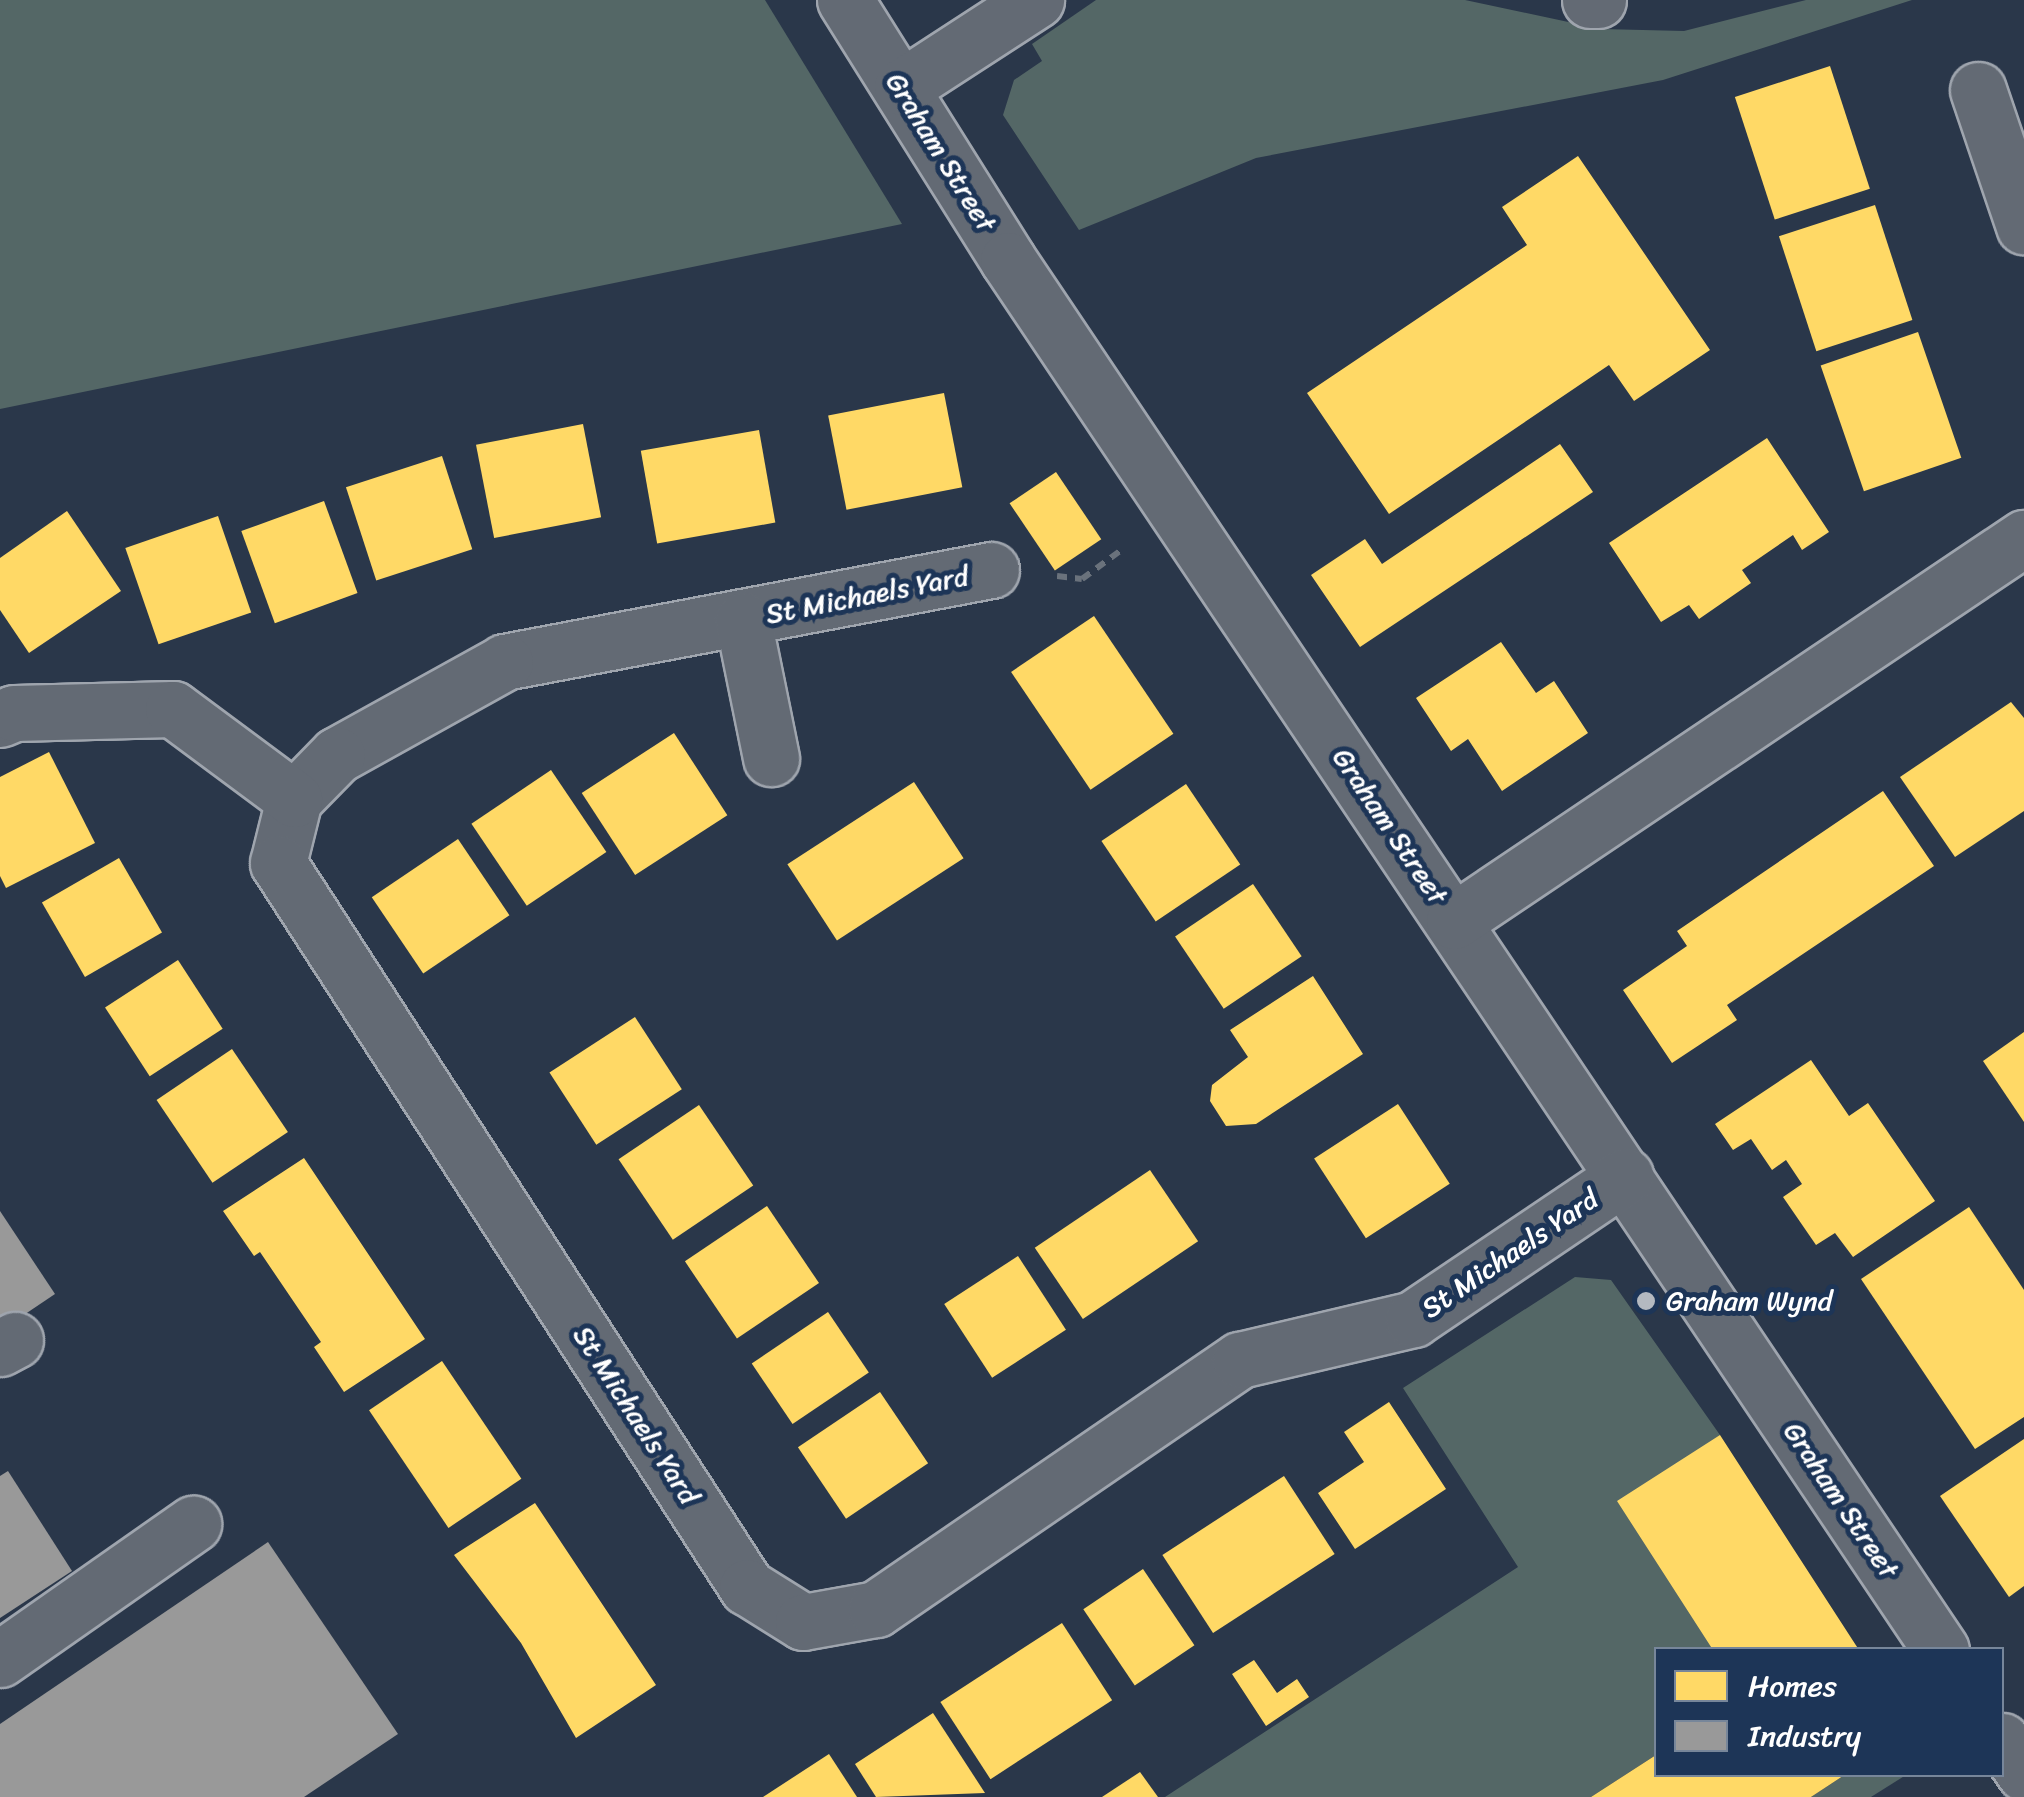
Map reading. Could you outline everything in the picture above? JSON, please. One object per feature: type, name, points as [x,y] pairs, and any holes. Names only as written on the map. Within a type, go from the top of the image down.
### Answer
[{"type":"street","name":"Graham Street","points":[[846,0],[1008,260],[1938,1647]]},
{"type":"street","points":[[902,87],[1036,0]]},
{"type":"street","points":[[1590,0],[1598,0]]},
{"type":"street","points":[[1978,90],[2024,226]]},
{"type":"street","points":[[1454,921],[2024,538]]},
{"type":"street","name":"St Michaels Yard","points":[[991,570],[506,662],[337,754],[294,799],[278,863],[747,1586],[803,1622],[876,1609],[1240,1360],[1412,1319],[1625,1176]]},
{"type":"street","name":"St Michaels Yard","points":[[743,620],[771,758]]},
{"type":"street","points":[[0,720],[14,713],[174,710],[294,799]]},
{"type":"street","points":[[0,1659],[193,1524]]},
{"type":"street","points":[[2004,1744],[2024,1774]]},
{"type":"path","points":[[991,570],[1082,579],[1177,511]]},
{"type":"shaded area","points":[[0,0],[765,0],[902,224],[0,409]]},
{"type":"shaded area","points":[[1096,0],[1465,0],[1601,29],[1684,31],[1806,0],[1912,0],[1663,80],[1256,158],[1079,230],[1003,115],[1014,80],[1042,61],[1032,44]]},
{"type":"shaded area","points":[[1575,1277],[1611,1280],[1720,1435],[1713,1647],[1654,1647],[1654,1756],[1591,1797],[1165,1797],[1518,1567],[1403,1388]]},
{"type":"shaded area","points":[[1841,1777],[1903,1777],[1871,1797],[1811,1797]]},
{"type":"building: Homes","points":[[1830,66],[1870,189],[1775,220],[1735,97]]},
{"type":"building: Homes","points":[[1578,156],[1710,350],[1634,401],[1609,365],[1389,514],[1307,393],[1527,245],[1502,207]]},
{"type":"building: Homes","points":[[1875,205],[1912,320],[1816,351],[1779,236]]},
{"type":"building: Homes","points":[[1918,332],[1961,458],[1864,491],[1821,366]]},
{"type":"building: Homes","points":[[944,393],[962,487],[846,510],[828,416]]},
{"type":"building: Homes","points":[[583,424],[601,517],[494,538],[476,445]]},
{"type":"building: Homes","points":[[759,430],[775,523],[657,543],[641,451]]},
{"type":"building: Homes","points":[[1767,438],[1829,532],[1802,550],[1793,535],[1742,570],[1751,583],[1699,619],[1689,605],[1661,622],[1609,543]]},
{"type":"building: Homes","points":[[1560,444],[1593,492],[1360,647],[1311,575],[1365,539],[1382,564]]},
{"type":"building: Homes","points":[[442,456],[472,549],[376,580],[346,487]]},
{"type":"building: Homes","points":[[1056,472],[1101,539],[1055,570],[1010,503]]},
{"type":"building: Homes","points":[[324,501],[358,593],[275,623],[241,531]]},
{"type":"building: Homes","points":[[67,511],[121,591],[29,653],[0,610],[0,558]]},
{"type":"building: Homes","points":[[218,516],[251,612],[159,644],[125,548]]},
{"type":"building: Homes","points":[[1094,616],[1173,734],[1091,790],[1011,672]]},
{"type":"building: Homes","points":[[1501,642],[1536,693],[1554,681],[1588,733],[1502,791],[1468,739],[1451,751],[1416,698]]},
{"type":"building: Homes","points":[[2011,702],[2024,718],[2024,811],[1955,857],[1900,777]]},
{"type":"building: Homes","points":[[674,733],[727,815],[635,875],[582,793]]},
{"type":"building: Homes","points":[[49,752],[95,843],[6,888],[0,876],[0,777]]},
{"type":"building: Homes","points":[[551,770],[606,852],[527,906],[471,824]]},
{"type":"building: Homes","points":[[914,782],[964,858],[837,941],[787,864]]},
{"type":"building: Homes","points":[[1186,784],[1240,864],[1156,921],[1101,841]]},
{"type":"building: Homes","points":[[1883,791],[1934,866],[1727,1005],[1737,1020],[1672,1063],[1623,990],[1687,946],[1677,931]]},
{"type":"building: Homes","points":[[458,839],[509,915],[423,973],[372,897]]},
{"type":"building: Homes","points":[[119,858],[162,932],[85,977],[42,902]]},
{"type":"building: Homes","points":[[1253,884],[1302,956],[1224,1009],[1175,937]]},
{"type":"building: Homes","points":[[178,960],[223,1029],[150,1076],[105,1007]]},
{"type":"building: Homes","points":[[1313,976],[1363,1054],[1256,1124],[1226,1126],[1210,1101],[1212,1085],[1248,1057],[1230,1030]]},
{"type":"building: Homes","points":[[635,1017],[682,1089],[596,1145],[549,1073]]},
{"type":"building: Homes","points":[[2024,1032],[2024,1122],[1983,1061]]},
{"type":"building: Homes","points":[[232,1049],[288,1132],[212,1183],[157,1100]]},
{"type":"building: Homes","points":[[1811,1060],[1849,1116],[1868,1103],[1935,1201],[1853,1257],[1835,1233],[1816,1245],[1783,1197],[1802,1184],[1786,1160],[1772,1170],[1751,1139],[1733,1150],[1715,1124]]},
{"type":"building: Homes","points":[[1398,1104],[1450,1184],[1366,1238],[1314,1158]]},
{"type":"building: Homes","points":[[699,1105],[753,1185],[673,1240],[619,1159]]},
{"type":"building: Homes","points":[[304,1158],[425,1339],[344,1392],[314,1347],[321,1342],[260,1252],[254,1256],[223,1211]]},
{"type":"building: Homes","points":[[1150,1170],[1198,1241],[1083,1319],[1035,1248]]},
{"type":"building: Homes","points":[[767,1206],[819,1283],[737,1338],[685,1261]]},
{"type":"building: Homes","points":[[1969,1207],[2024,1290],[2024,1417],[1975,1449],[1861,1279]]},
{"type":"building: Homes","points":[[1018,1256],[1066,1330],[992,1378],[944,1304]]},
{"type":"building: Homes","points":[[828,1312],[869,1373],[793,1424],[752,1363]]},
{"type":"building: Homes","points":[[442,1361],[521,1479],[448,1528],[369,1410]]},
{"type":"building: Homes","points":[[880,1392],[928,1463],[846,1519],[798,1447]]},
{"type":"building: Homes","points":[[1389,1402],[1446,1489],[1355,1549],[1318,1493],[1364,1462],[1344,1432]]},
{"type":"building: Homes","points":[[1720,1435],[1857,1647],[1711,1647],[1617,1501]]},
{"type":"building: Homes","points":[[2024,1439],[2024,1586],[2009,1597],[1940,1496]]},
{"type":"building: Homes","points":[[1284,1476],[1335,1554],[1213,1633],[1162,1555]]},
{"type":"building: Homes","points":[[535,1503],[656,1685],[576,1738],[521,1643],[454,1555]]},
{"type":"building: Homes","points":[[1143,1569],[1194,1645],[1135,1686],[1083,1609]]},
{"type":"building: Homes","points":[[1062,1623],[1112,1700],[990,1779],[940,1702]]},
{"type":"building: Homes","points":[[1254,1660],[1277,1693],[1297,1679],[1309,1697],[1266,1726],[1232,1674]]},
{"type":"building: Homes","points":[[933,1713],[985,1793],[876,1797],[855,1764]]},
{"type":"building: Homes","points":[[829,1754],[857,1797],[763,1797]]},
{"type":"building: Homes","points":[[1654,1756],[1654,1777],[1841,1777],[1811,1797],[1591,1797]]},
{"type":"building: Homes","points":[[1140,1772],[1158,1797],[1102,1797]]},
{"type":"building: Industry","points":[[0,1211],[55,1294],[0,1331]]},
{"type":"building: Industry","points":[[8,1471],[72,1571],[0,1618],[0,1476]]},
{"type":"building: Industry","points":[[268,1542],[398,1734],[304,1797],[0,1797],[0,1724]]},
{"type":"place","name":"Graham Wynd","points":[[1646,1301]]}]
